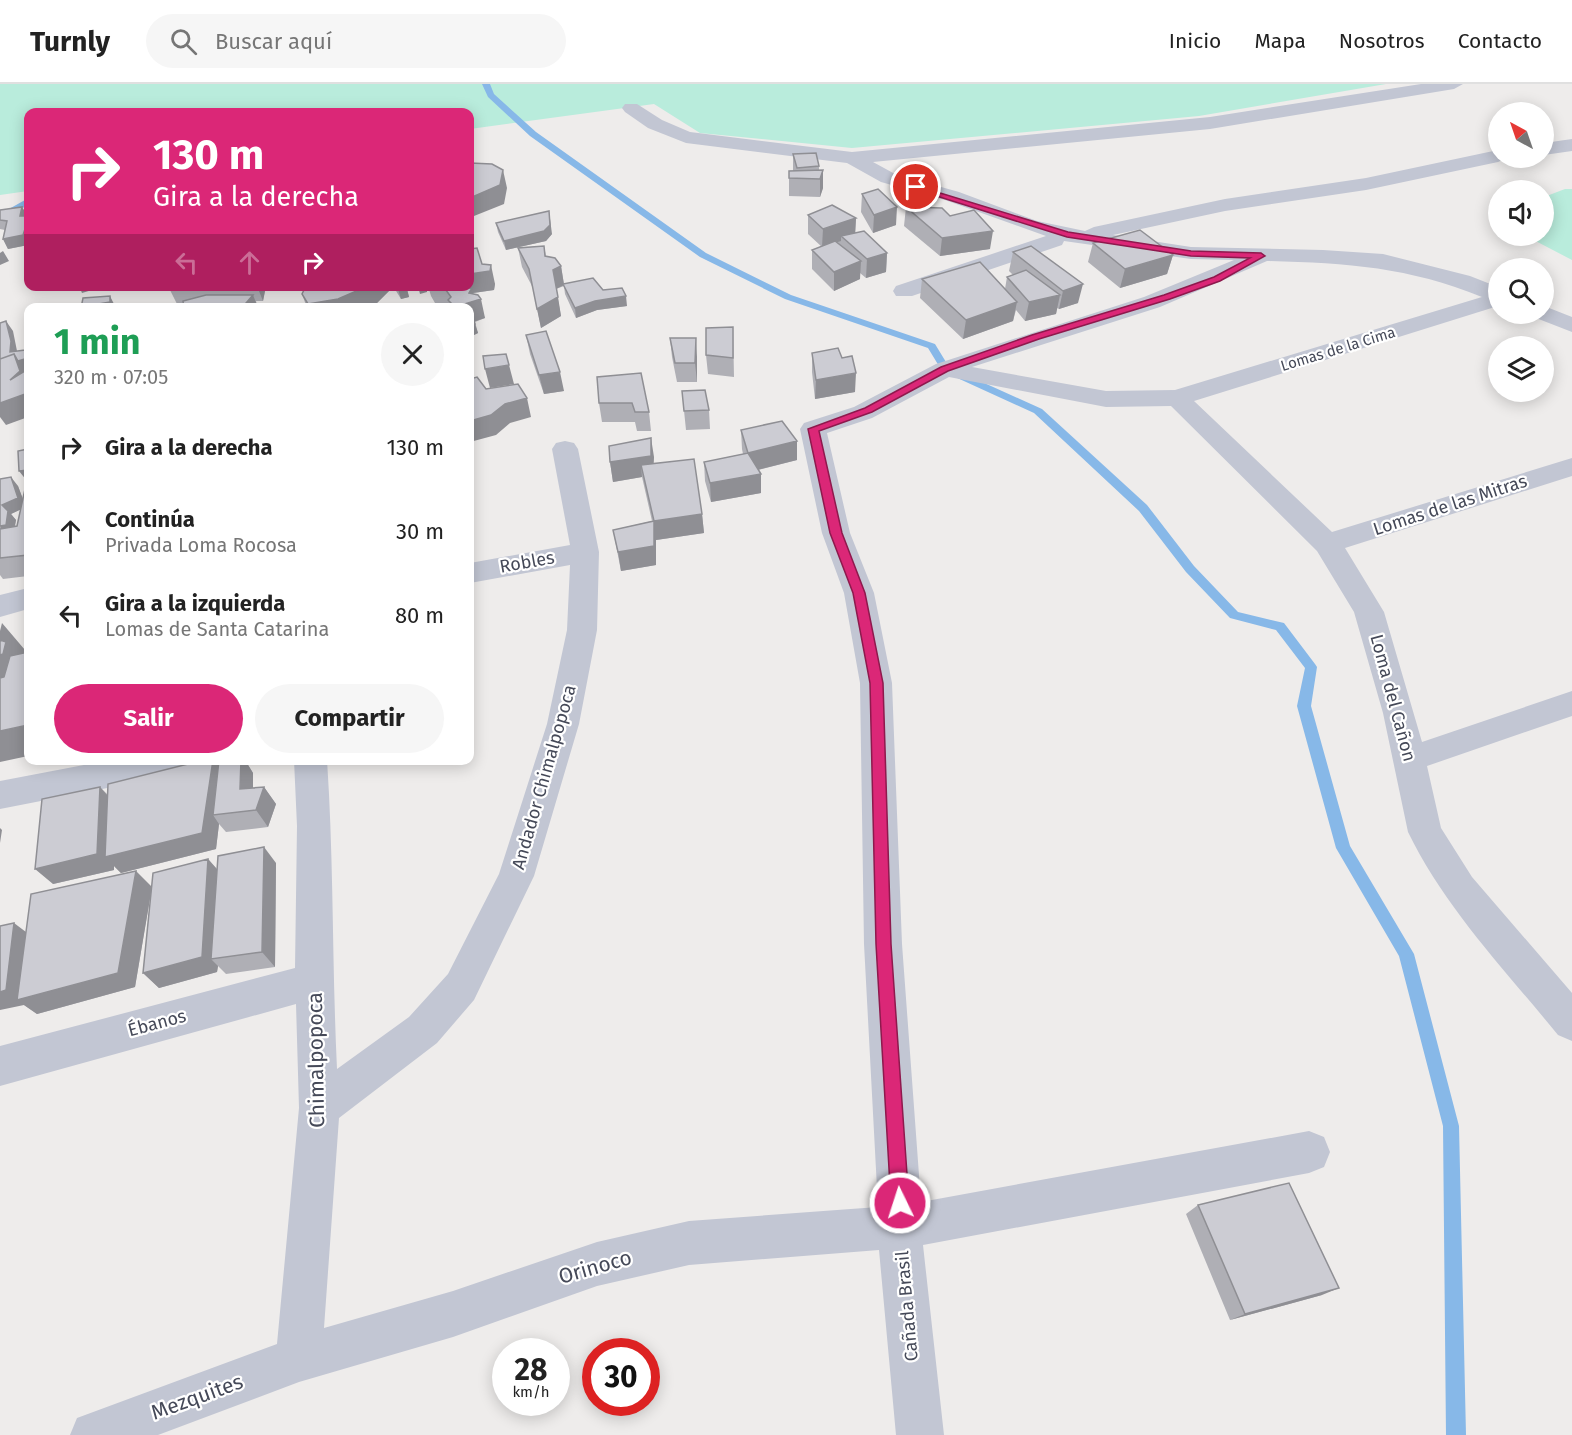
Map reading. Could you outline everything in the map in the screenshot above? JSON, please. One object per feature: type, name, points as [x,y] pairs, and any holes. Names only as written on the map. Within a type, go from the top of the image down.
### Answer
[{"type":"street","points":[[631,108],[661,127],[686,137],[852,158],[1210,123],[1454,84]]},
{"type":"street","points":[[1554,148],[1572,145]]},
{"type":"street","points":[[852,158],[888,178],[952,196],[1030,225],[1074,236],[1191,253],[1323,256],[1383,261],[1462,281],[1488,293]]},
{"type":"street","points":[[904,291],[1074,236],[1151,219],[1296,193],[1366,184],[1488,158]]},
{"type":"street","points":[[945,369],[1035,337],[1167,297],[1217,279],[1261,256]]},
{"type":"street","name":"Lomas de la Cima","points":[[945,369],[1069,394],[1106,399],[1177,398],[1488,300]]},
{"type":"street","points":[[1554,317],[1572,325]]},
{"type":"street","name":"Cañada Brasil","points":[[920,1435],[901,1257],[883,944],[876,683],[859,593],[836,533],[813,429],[868,410],[945,369]]},
{"type":"street","name":"Loma del Cañon","points":[[1177,398],[1328,544],[1369,612],[1410,759],[1425,832],[1459,888],[1572,1022]]},
{"type":"street","name":"Andador Chimalpopoca","points":[[320,1108],[423,1030],[461,987],[516,876],[563,724],[582,630],[585,552],[565,449]]},
{"type":"street","name":"Lomas de las Mitras","points":[[1328,544],[1572,467]]},
{"type":"street","name":"Robles","points":[[474,572],[585,552]]},
{"type":"street","points":[[0,606],[24,600]]},
{"type":"street","points":[[1410,759],[1572,703]]},
{"type":"street","points":[[0,795],[158,765]]},
{"type":"street","name":"Chimalpopoca","points":[[299,1359],[320,1108],[314,981],[314,826],[310,765]]},
{"type":"street","name":"Ébanos","points":[[0,1066],[314,981]]},
{"type":"street","name":"Orinoco","points":[[299,1359],[453,1314],[597,1264],[689,1243],[901,1227],[1309,1152]]},
{"type":"street","name":"Mezquites","points":[[94,1435],[299,1359]]},
{"type":"green space","points":[[0,84],[1386,84],[1199,116],[852,148],[700,133],[654,104],[474,128],[474,108],[24,108],[24,192],[0,195]]},
{"type":"green space","points":[[1572,189],[1572,260],[1545,246],[1554,246],[1554,193]]},
{"type":"building","points":[[816,153],[819,166],[797,168],[793,154]]},
{"type":"building","points":[[474,163],[492,164],[503,170],[500,185],[474,196]]},
{"type":"building","points":[[823,170],[820,179],[789,178],[789,171]]},
{"type":"building","points":[[878,189],[897,207],[874,215],[862,194]]},
{"type":"building","points":[[832,205],[856,218],[823,229],[808,215]]},
{"type":"building","points":[[22,207],[20,216],[24,216],[23,235],[3,239],[7,221],[0,220],[0,210]]},
{"type":"building","points":[[906,207],[942,208],[950,216],[974,210],[993,231],[942,238]]},
{"type":"building","points":[[549,211],[550,225],[544,231],[504,241],[496,223]]},
{"type":"building","points":[[1140,230],[1173,255],[1125,269],[1093,243]]},
{"type":"building","points":[[864,231],[887,253],[867,259],[841,236]]},
{"type":"building","points":[[835,241],[861,261],[834,272],[812,250]]},
{"type":"building","points":[[544,246],[545,256],[555,258],[561,266],[553,270],[558,297],[537,309],[529,269],[518,248]]},
{"type":"building","points":[[1031,246],[1083,284],[1063,291],[1013,252]]},
{"type":"building","points":[[474,248],[477,248],[482,264],[491,265],[490,271],[474,273]]},
{"type":"building","points":[[980,262],[1017,302],[966,320],[922,279]]},
{"type":"building","points":[[1026,270],[1060,295],[1029,302],[1007,277]]},
{"type":"building","points":[[593,278],[603,290],[622,288],[626,296],[595,301],[575,308],[563,284]]},
{"type":"building","points":[[304,291],[356,291],[338,299],[314,303],[307,303],[302,294]]},
{"type":"building","points":[[447,291],[470,291],[469,293],[478,295],[481,299],[468,303],[451,303],[448,300],[451,297]]},
{"type":"building","points":[[206,295],[253,295],[246,303],[183,303],[183,301]]},
{"type":"building","points":[[110,296],[110,302],[82,303],[83,298]]},
{"type":"building","points":[[6,321],[11,341],[10,352],[24,350],[24,359],[18,361],[14,354],[0,359],[0,323]]},
{"type":"building","points":[[733,327],[733,358],[706,355],[706,328]]},
{"type":"building","points":[[546,331],[560,372],[539,375],[526,335]]},
{"type":"building","points":[[670,338],[696,338],[695,363],[675,363]]},
{"type":"building","points":[[838,348],[842,358],[852,356],[856,373],[816,380],[812,353]]},
{"type":"building","points":[[14,354],[20,371],[10,380],[24,371],[24,394],[0,403],[0,359]]},
{"type":"building","points":[[506,354],[509,365],[485,369],[483,356]]},
{"type":"building","points":[[641,373],[649,412],[635,412],[632,403],[599,403],[597,377]]},
{"type":"building","points":[[477,377],[486,389],[518,384],[527,398],[505,404],[491,415],[474,420],[474,378]]},
{"type":"building","points":[[705,390],[709,410],[684,411],[682,391]]},
{"type":"building","points":[[782,421],[797,441],[748,453],[741,430]]},
{"type":"building","points":[[651,438],[651,456],[610,462],[609,446]]},
{"type":"building","points":[[24,450],[24,470],[19,471],[18,451]]},
{"type":"building","points":[[748,453],[761,474],[710,483],[704,462]]},
{"type":"building","points":[[694,459],[702,514],[654,521],[641,465]]},
{"type":"building","points":[[11,477],[18,498],[2,505],[8,511],[6,525],[0,526],[0,479]]},
{"type":"building","points":[[24,494],[24,555],[0,558],[0,529],[17,526]]},
{"type":"building","points":[[654,521],[654,546],[618,552],[613,530]]},
{"type":"building","points":[[0,640],[6,642],[3,654],[0,655]]},
{"type":"building","points":[[24,653],[24,726],[0,731],[0,678],[4,677],[10,656]]},
{"type":"building","points":[[184,765],[212,765],[202,833],[105,857],[108,784]]},
{"type":"building","points":[[218,765],[241,765],[240,789],[264,787],[256,810],[213,815]]},
{"type":"building","points":[[100,787],[97,854],[35,869],[42,799]]},
{"type":"building","points":[[264,847],[262,952],[211,959],[218,856]]},
{"type":"building","points":[[208,859],[202,957],[143,973],[153,873]]},
{"type":"building","points":[[136,871],[118,973],[17,1000],[31,894]]},
{"type":"building","points":[[14,923],[6,990],[0,992],[0,926]]},
{"type":"building","points":[[1289,1183],[1339,1288],[1245,1314],[1198,1205]]},
{"type":"waterway","points":[[486,84],[491,95],[533,134],[703,255],[788,297],[932,346],[945,369],[1038,411],[1143,508],[1190,569],[1234,615],[1280,626],[1311,667],[1304,706],[1343,848],[1406,954],[1451,1126],[1456,1435]]},
{"type":"waterway","points":[[0,218],[24,204]]},
{"type":"route","points":[[900,1203],[883,944],[876,683],[859,593],[836,533],[813,429],[868,410],[945,369],[1035,337],[1167,297],[1217,279],[1261,256],[1191,253],[1067,235],[1030,225],[952,196],[916,187]]}]
